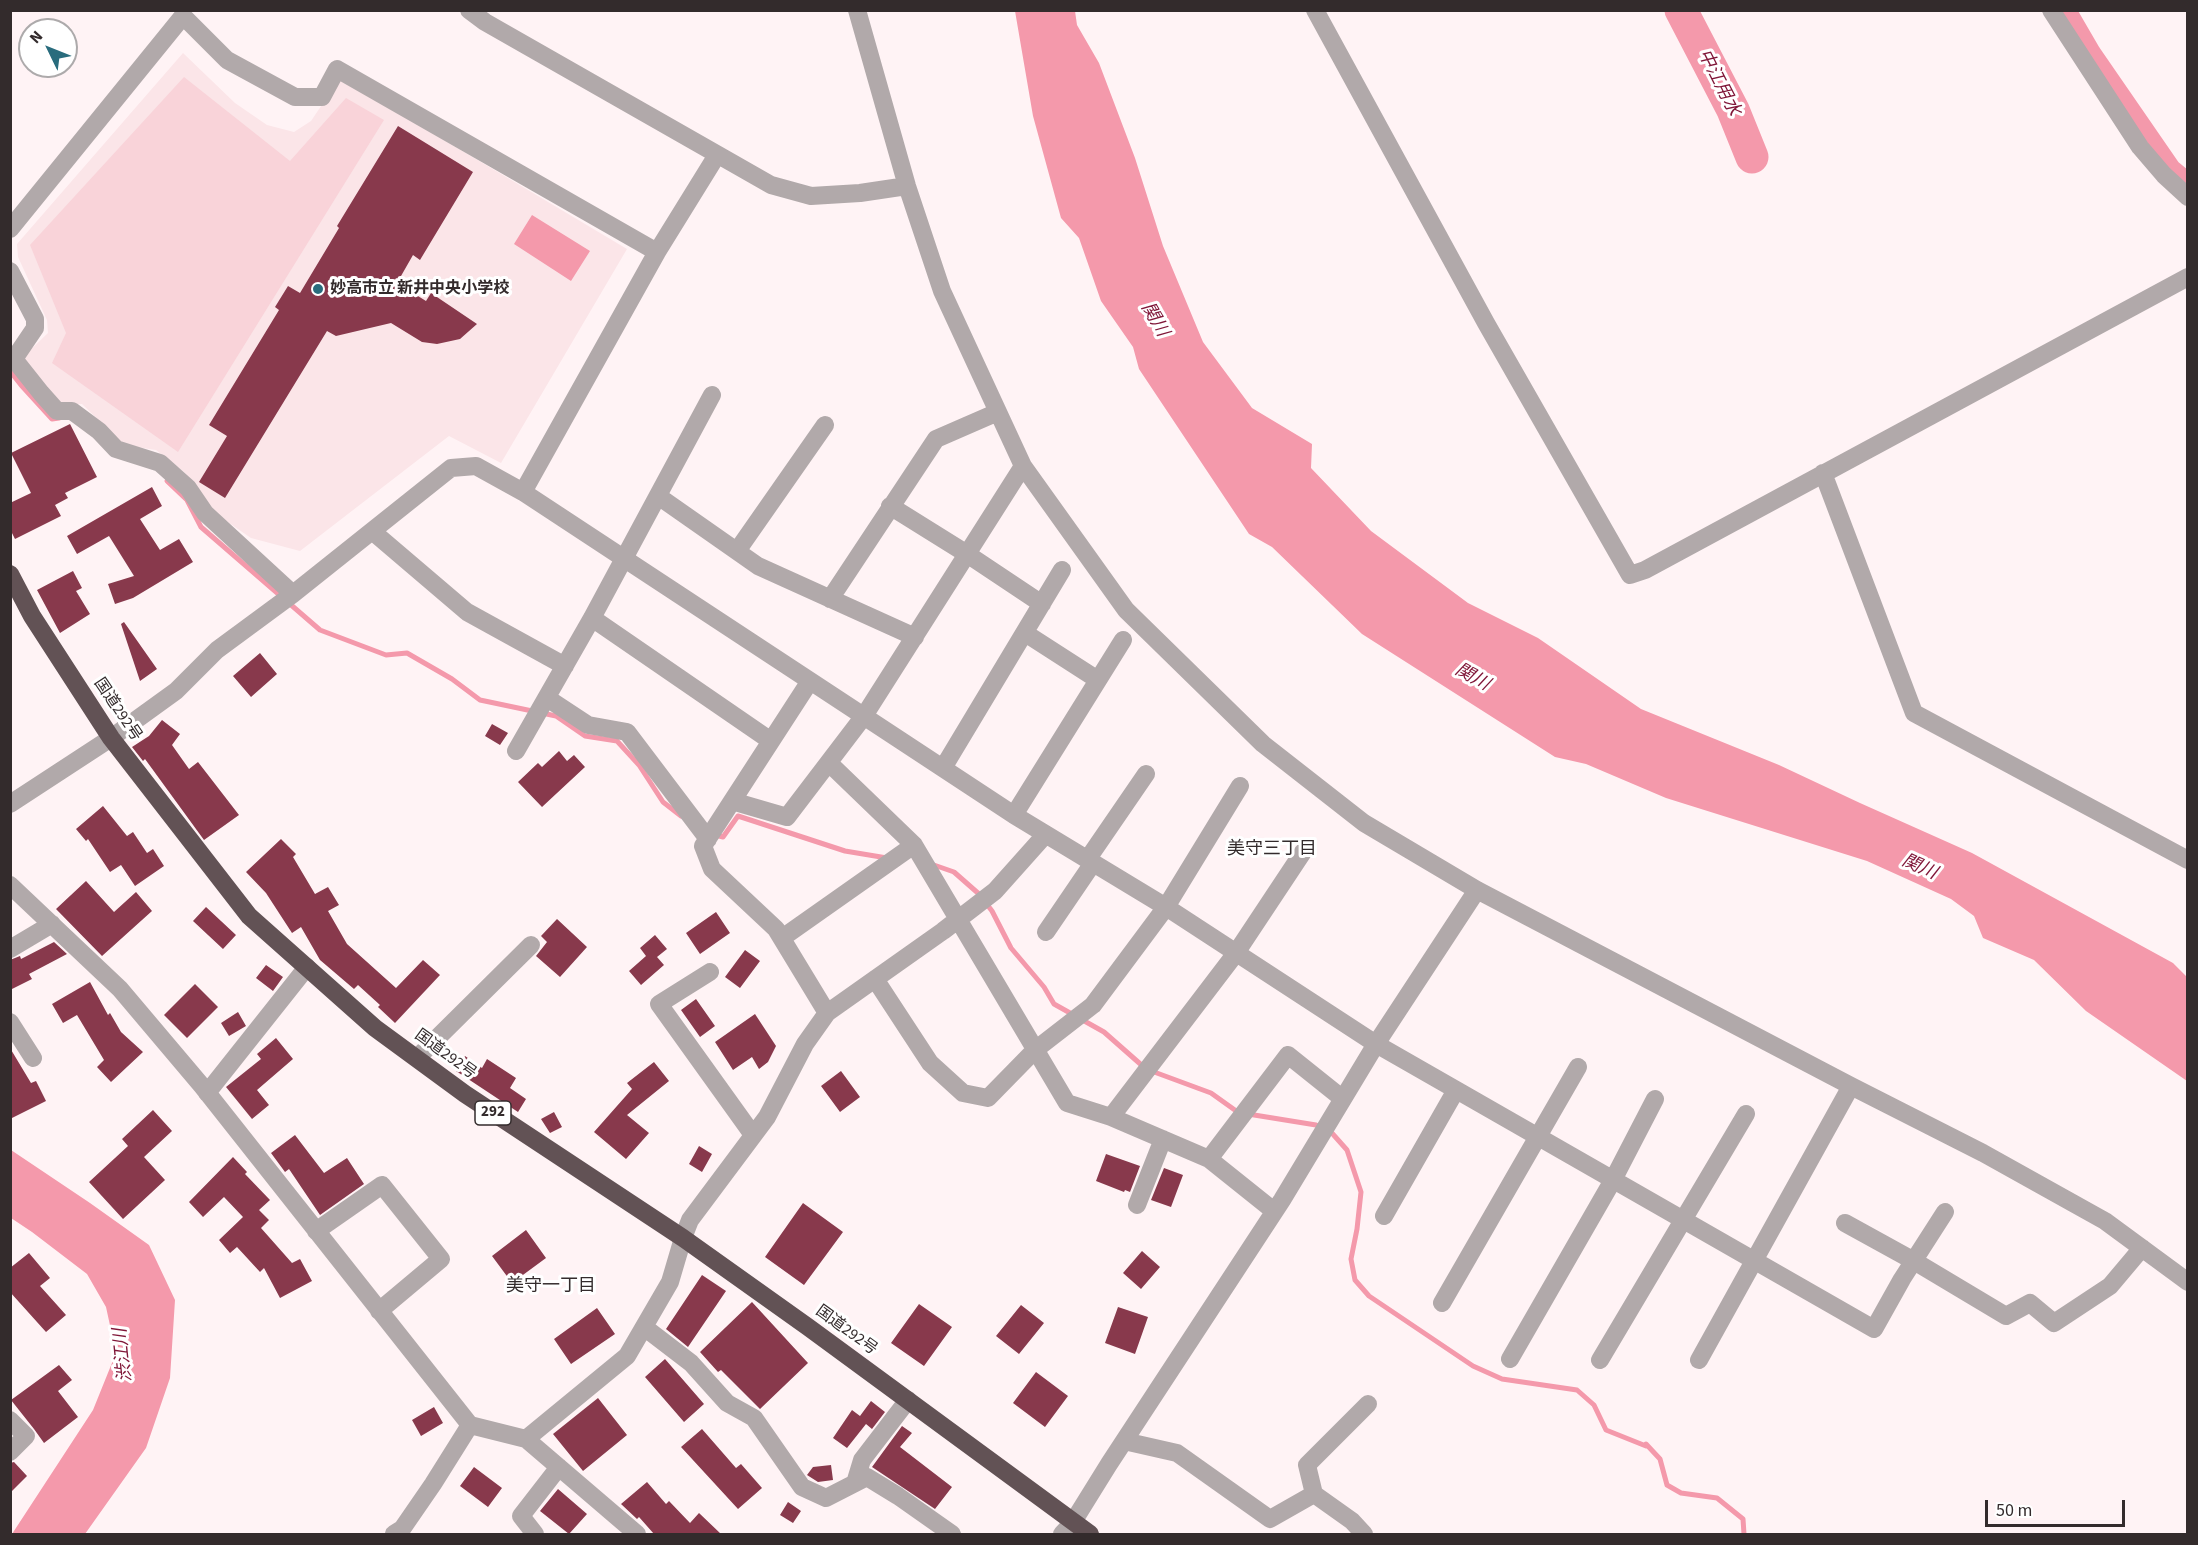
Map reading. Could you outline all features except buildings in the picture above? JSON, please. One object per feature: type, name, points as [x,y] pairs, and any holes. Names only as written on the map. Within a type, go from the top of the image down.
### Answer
[{"type":"highway","name":"国道292号","points":[[10,574],[32,616],[111,738],[249,916],[375,1028],[465,1094],[682,1238],[908,1400],[1068,1528],[1090,1534]]},
{"type":"street","points":[[469,10],[485,22],[771,185],[812,196],[860,193],[907,186]]},
{"type":"street","points":[[857,10],[907,186],[942,291],[1023,466],[1126,610],[1263,744],[1364,824],[1477,890],[1993,1158],[2105,1221],[2187,1282]]},
{"type":"street","points":[[1315,10],[1486,323],[1630,575],[1645,570],[2187,277]]},
{"type":"street","points":[[2051,10],[2140,147],[2187,197]]},
{"type":"street","points":[[10,229],[182,13],[227,60],[295,97],[322,97],[337,69],[657,252]]},
{"type":"street","points":[[523,492],[657,252],[717,155]]},
{"type":"street","points":[[10,271],[34,319],[35,328],[14,359],[41,393],[57,411],[72,411],[99,431],[116,449],[160,463],[188,488],[205,513],[293,594]]},
{"type":"street","points":[[516,751],[592,618],[712,395]]},
{"type":"street","points":[[830,599],[936,439],[998,412]]},
{"type":"street","points":[[737,551],[825,425]]},
{"type":"street","points":[[10,804],[111,738],[176,691],[217,650],[293,594],[451,468],[476,466],[523,492],[1014,815],[1166,907],[1376,1044],[1874,1329],[1945,1212]]},
{"type":"street","points":[[732,801],[787,817],[864,716],[1023,466]]},
{"type":"street","points":[[1823,473],[1914,713],[2187,860]]},
{"type":"street","points":[[658,496],[759,566],[915,637]]},
{"type":"street","points":[[891,506],[1042,604]]},
{"type":"street","points":[[372,531],[467,612],[565,666]]},
{"type":"street","points":[[943,768],[1062,570]]},
{"type":"street","points":[[592,618],[771,741]]},
{"type":"street","points":[[1024,633],[1098,680]]},
{"type":"street","points":[[1014,815],[1123,640]]},
{"type":"street","points":[[810,681],[703,846],[712,869],[776,929],[827,1013]]},
{"type":"street","points":[[546,698],[588,724],[627,732],[708,838]]},
{"type":"street","points":[[829,763],[914,845],[1067,1103],[1111,1117],[1209,1159],[1274,1211]]},
{"type":"street","points":[[1046,932],[1146,774]]},
{"type":"street","points":[[875,980],[930,1063],[963,1093],[988,1098],[1035,1050],[1093,1005],[1166,907],[1240,786]]},
{"type":"street","points":[[526,1439],[627,1356],[670,1282],[682,1238],[690,1220],[767,1117],[806,1044],[827,1013],[994,891],[1045,835]]},
{"type":"street","points":[[782,938],[914,845]]},
{"type":"street","points":[[1111,1117],[1236,953],[1303,852]]},
{"type":"street","points":[[10,885],[120,989],[207,1093],[470,1425],[526,1439],[637,1534]]},
{"type":"street","points":[[1068,1528],[1274,1211],[1376,1044],[1477,890]]},
{"type":"street","points":[[10,950],[52,924]]},
{"type":"street","points":[[417,1058],[531,945]]},
{"type":"street","points":[[207,1093],[307,967]]},
{"type":"street","points":[[710,972],[659,1004],[753,1136]]},
{"type":"street","points":[[10,1022],[33,1058]]},
{"type":"street","points":[[1209,1159],[1288,1055],[1343,1099]]},
{"type":"street","points":[[1442,1304],[1578,1067]]},
{"type":"street","points":[[1699,1360],[1851,1086]]},
{"type":"street","points":[[1384,1216],[1456,1090]]},
{"type":"street","points":[[1510,1359],[1613,1179],[1655,1099]]},
{"type":"street","points":[[1600,1360],[1746,1114]]},
{"type":"street","points":[[1137,1205],[1163,1140]]},
{"type":"street","points":[[316,1231],[382,1185],[441,1259],[379,1311]]},
{"type":"street","points":[[1845,1223],[2006,1316],[2030,1303],[2054,1323],[2110,1286],[2142,1248]]},
{"type":"street","points":[[644,1328],[691,1364],[727,1403],[754,1418],[802,1487],[826,1498],[867,1477],[952,1534]]},
{"type":"street","points":[[855,1483],[862,1460],[908,1400]]},
{"type":"street","points":[[1364,1534],[1352,1521],[1314,1494],[1307,1465],[1368,1404]]},
{"type":"street","points":[[10,1420],[26,1436],[10,1452]]},
{"type":"street","points":[[394,1534],[402,1528],[427,1493],[470,1425]]},
{"type":"street","points":[[1124,1441],[1177,1453],[1270,1519],[1314,1494]]},
{"type":"street","points":[[535,1534],[521,1516],[559,1467]]},
{"type":"shaded area","name":"妙高市立 新井中央小学校","points":[[183,53],[235,103],[267,125],[294,132],[311,121],[340,78],[627,249],[501,463],[449,436],[300,551],[251,538],[216,514],[184,472],[156,450],[124,445],[82,404],[58,405],[21,359],[48,333],[47,320],[18,257],[17,244]]},
{"type":"shaded area","points":[[184,77],[290,161],[346,98],[384,120],[178,452],[52,363],[66,333],[30,245]]},
{"type":"water","name":"関川","points":[[1015,11],[1075,11],[1077,25],[1099,63],[1135,158],[1163,246],[1203,342],[1252,408],[1312,444],[1311,468],[1371,531],[1468,603],[1538,638],[1641,709],[1779,765],[1972,853],[2173,963],[2187,977],[2187,1081],[2086,1011],[2034,960],[1983,938],[1974,916],[1951,899],[1867,861],[1666,798],[1586,764],[1555,757],[1362,634],[1272,547],[1249,534],[1139,369],[1133,347],[1101,301],[1079,238],[1061,218],[1033,116]]},
{"type":"water","points":[[532,215],[590,251],[571,281],[514,244]]},
{"type":"water","name":"渋江川","points":[[11,1150],[149,1245],[175,1300],[170,1378],[146,1448],[85,1534],[12,1534],[93,1410],[116,1353],[106,1307],[87,1274],[11,1218]]},
{"type":"waterway","name":"中江用水","points":[[1681,10],[1733,110],[1752,157]]},
{"type":"waterway","points":[[2066,10],[2091,53],[2171,169],[2188,183]]},
{"type":"waterway","points":[[10,371],[52,419],[59,418]]},
{"type":"waterway","points":[[167,481],[187,500],[201,527],[320,630],[386,655],[407,653],[452,679],[480,700],[556,716],[585,736],[617,741],[639,765],[663,802],[681,816]]},
{"type":"waterway","points":[[715,835],[723,837],[738,816],[845,851],[887,858]]},
{"type":"waterway","points":[[931,864],[954,872],[979,894],[992,911],[1011,948],[1044,987],[1054,1004],[1104,1032],[1146,1069],[1211,1093],[1239,1113]]},
{"type":"waterway","points":[[1248,1114],[1316,1125],[1331,1132],[1347,1150],[1361,1192],[1351,1259],[1355,1280],[1369,1296],[1473,1366],[1502,1379],[1577,1390],[1594,1405],[1606,1430],[1646,1446],[1646,1444],[1660,1459],[1667,1485],[1681,1493],[1717,1498],[1743,1519],[1744,1534]]},
{"type":"place","name":"妙高市立 新井中央小学校","points":[[318,289]]},
{"type":"district","name":"美守三丁目","points":[[1272,850]]},
{"type":"district","name":"美守一丁目","points":[[551,1287]]}]
